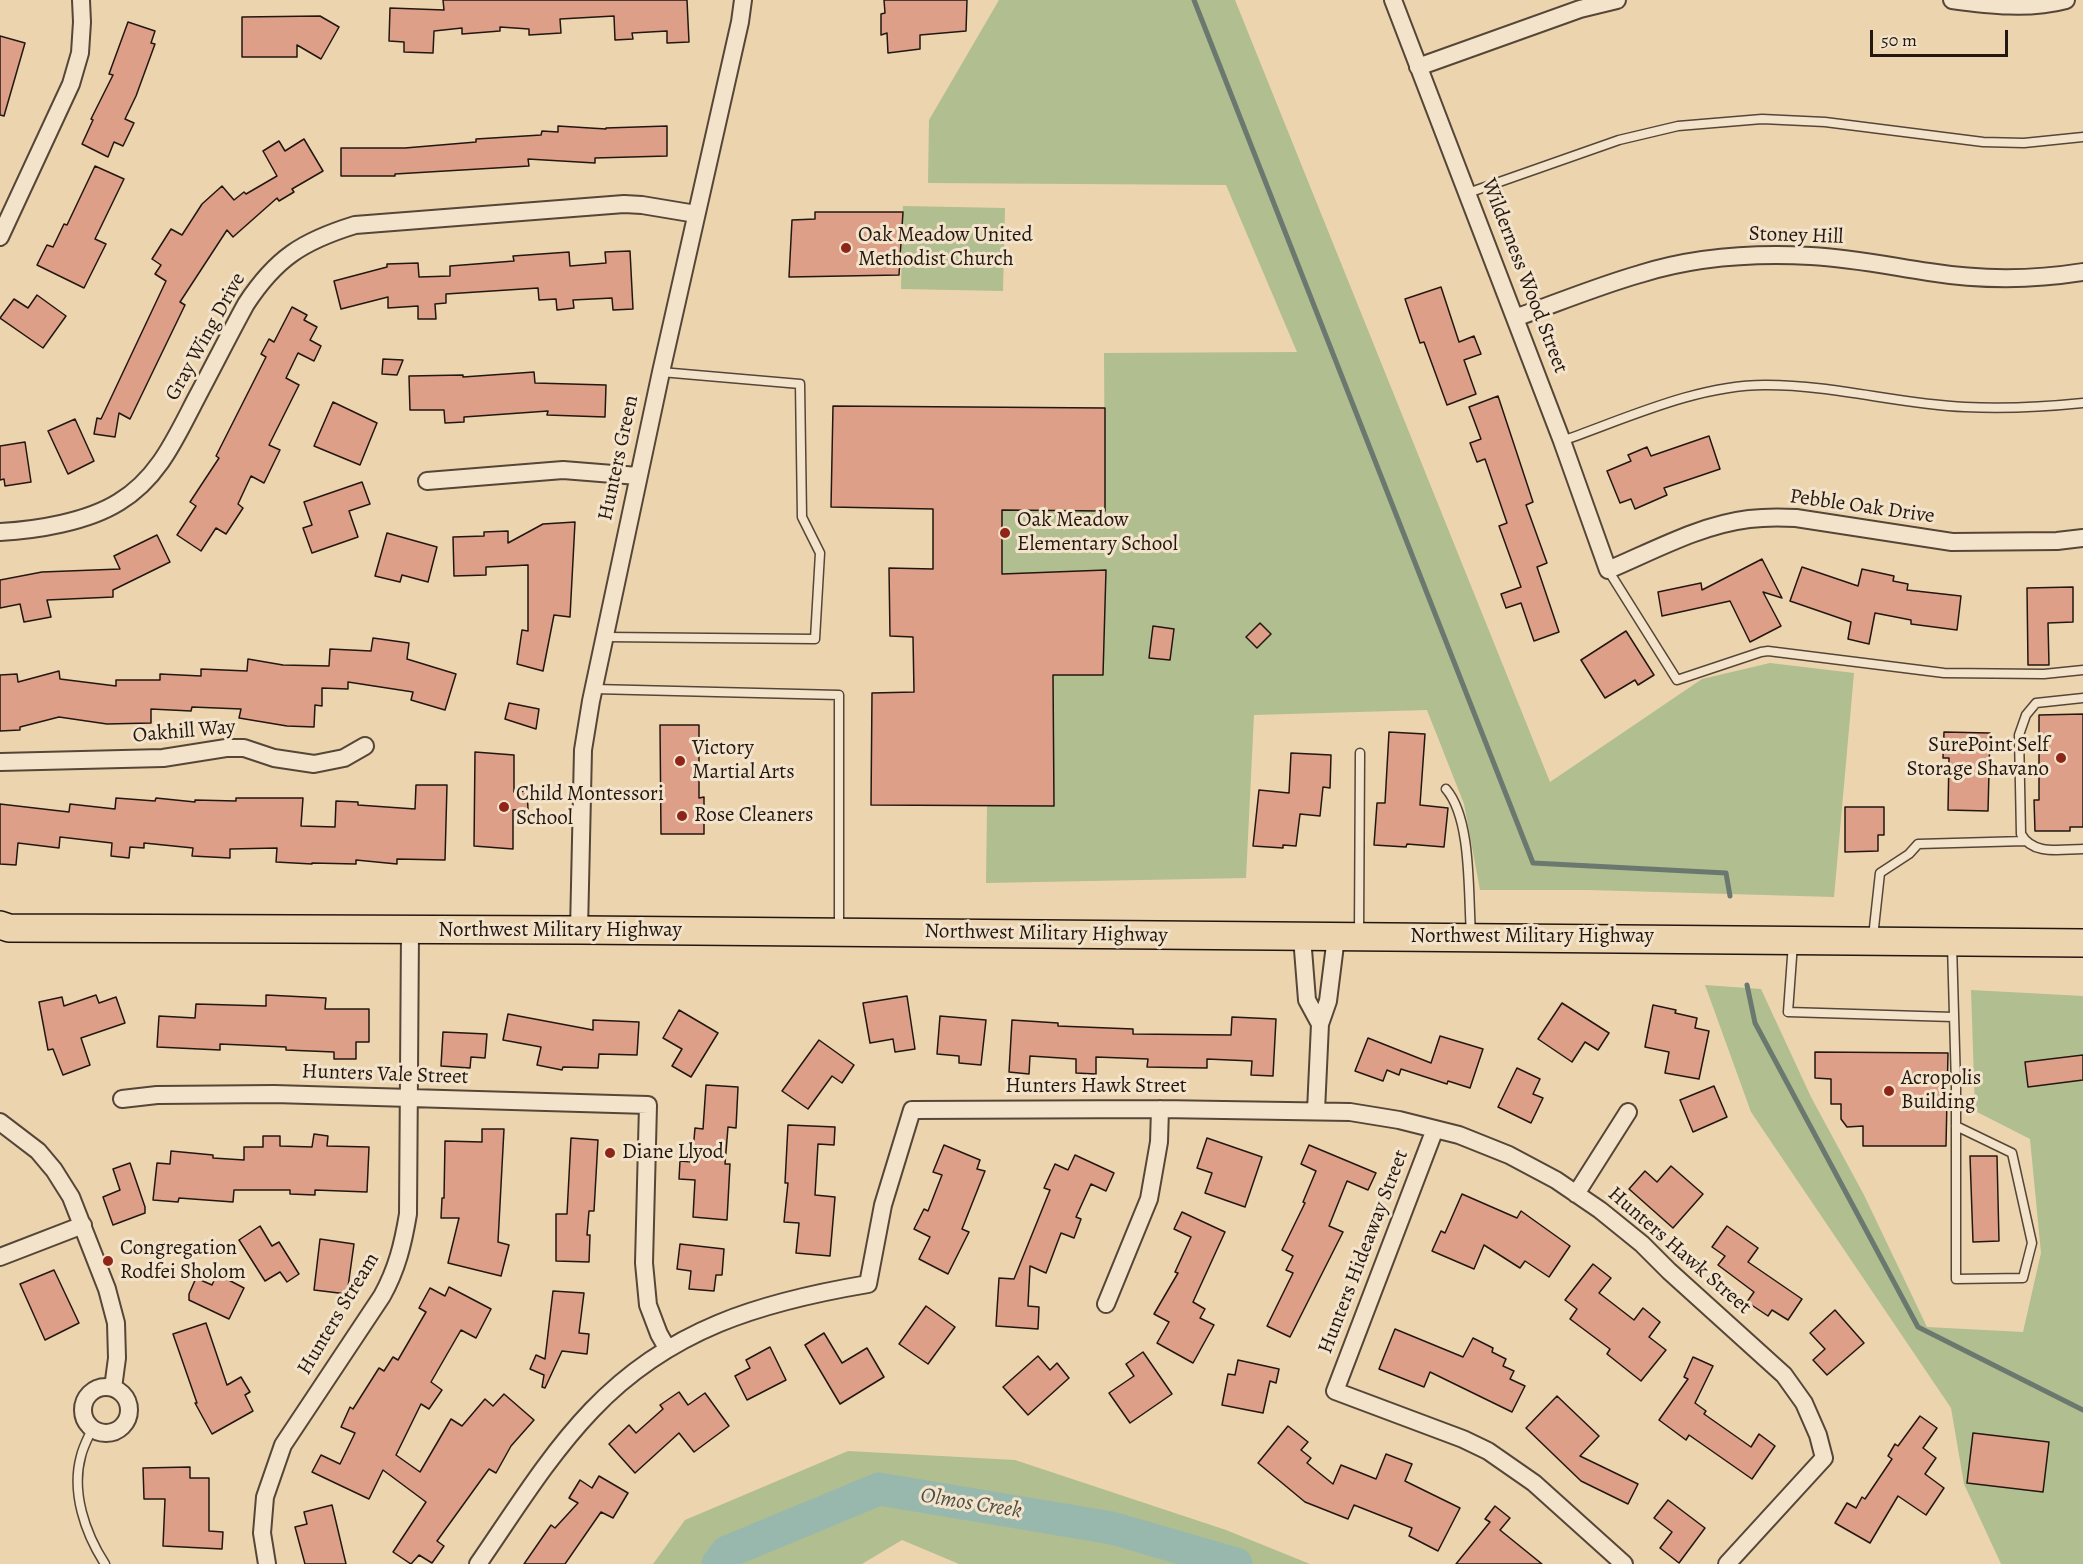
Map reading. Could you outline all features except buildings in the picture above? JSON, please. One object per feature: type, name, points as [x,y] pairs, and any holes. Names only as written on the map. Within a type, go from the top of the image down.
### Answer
[{"type":"main road","name":"Northwest Military Highway","points":[[3,928],[579,930],[2083,943]]},
{"type":"street","points":[[0,237],[71,84],[80,53],[81,0]]},
{"type":"street","name":"Hunters Green","points":[[579,930],[583,750],[638,476],[743,0]]},
{"type":"street","name":"Wilderness Wood Street","points":[[1393,0],[1562,441],[1608,570]]},
{"type":"street","points":[[1418,67],[1580,9],[1617,0]]},
{"type":"street","points":[[1952,0],[2018,6],[2066,0]]},
{"type":"street","name":"Gray Wing Drive","points":[[0,532],[21,531],[58,524],[99,512],[120,502],[146,482],[170,450],[255,290],[285,258],[322,235],[355,225],[624,204],[696,214]]},
{"type":"street","name":"Stoney Hill","points":[[1515,318],[1641,273],[1689,262],[1737,256],[1810,256],[1986,278],[2042,277],[2083,272]]},
{"type":"street","points":[[427,481],[563,470],[638,476]]},
{"type":"street","name":"Pebble Oak Drive","points":[[1608,570],[1695,533],[1747,519],[1771,517],[1796,518],[1952,542],[2057,541],[2083,538]]},
{"type":"street","name":"Oakhill Way","points":[[0,762],[163,758],[226,748],[244,748],[274,758],[314,764],[344,758],[365,746]]},
{"type":"street","name":"Hunters Stream","points":[[267,1564],[262,1533],[265,1497],[283,1445],[382,1296],[400,1257],[408,1214],[410,931]]},
{"type":"street","points":[[1302,937],[1307,1000],[1320,1024]]},
{"type":"street","points":[[1316,1111],[1320,1024],[1347,937]]},
{"type":"street","name":"Hunters Vale Street","points":[[122,1099],[157,1095],[274,1094],[648,1105],[644,1263],[648,1305],[667,1348]]},
{"type":"street","points":[[1106,1304],[1149,1199],[1159,1142],[1160,1108]]},
{"type":"street","name":"Hunters Hawk Street","points":[[478,1564],[564,1442],[592,1410],[623,1381],[667,1348],[724,1320],[764,1307],[826,1291],[868,1284],[883,1205],[912,1110],[1160,1108],[1350,1112],[1399,1120],[1459,1135],[1509,1155],[1556,1180],[1600,1210],[1642,1244],[1784,1375],[1804,1403],[1818,1435],[1824,1458],[1727,1564]]},
{"type":"street","points":[[1576,1194],[1628,1112]]},
{"type":"street","points":[[0,1122],[38,1151],[54,1170],[71,1197],[83,1225],[107,1289],[116,1323],[117,1358],[112,1388]]},
{"type":"street","name":"Hunters Hideaway Street","points":[[1435,1129],[1335,1390],[1463,1439],[1488,1451],[1534,1483],[1624,1564]]},
{"type":"street","points":[[0,1257],[83,1225]]},
{"type":"street","points":[[103,1387],[120,1392],[129,1408],[124,1425],[108,1434],[92,1429],[85,1422],[82,1413],[83,1404],[88,1396],[103,1387]]},
{"type":"lane","points":[[1468,194],[1619,140],[1678,126],[1762,119],[1825,122],[1983,142],[2024,142],[2083,136]]},
{"type":"lane","points":[[605,637],[815,639],[820,553],[802,517],[800,384],[661,372]]},
{"type":"lane","points":[[1562,441],[1693,395],[1719,389],[1765,385],[1811,388],[1964,407],[2034,408],[2083,403]]},
{"type":"lane","points":[[1608,570],[1677,680],[1768,651],[1944,673],[2044,674],[2083,670]]},
{"type":"lane","points":[[594,689],[839,695],[839,932]]},
{"type":"lane","points":[[2083,698],[2036,703],[2026,716],[2019,735],[2021,834],[2025,841],[2037,849],[2083,849]]},
{"type":"lane","points":[[1347,937],[1360,753]]},
{"type":"lane","points":[[1446,789],[1460,816],[1467,846],[1471,937]]},
{"type":"lane","points":[[1872,940],[1880,873],[1909,854],[1918,844],[2025,841]]},
{"type":"lane","points":[[1793,939],[1788,1012],[1953,1017]]},
{"type":"lane","points":[[1952,941],[1956,1126],[1956,1279],[2023,1278],[2032,1244],[2012,1153],[1956,1126]]},
{"type":"lane","points":[[92,1429],[81,1456],[77,1489],[84,1520],[105,1564]]},
{"type":"green space","points":[[999,0],[1235,0],[1550,782],[1702,679],[1770,663],[1854,673],[1834,897],[1589,890],[1480,890],[1464,804],[1427,710],[1254,715],[1246,878],[986,883],[987,806],[1054,806],[1007,675],[1103,674],[1106,570],[1002,574],[1002,510],[1105,511],[1104,353],[1297,352],[1226,185],[928,183],[929,120]]},
{"type":"green space","points":[[903,206],[1005,208],[1003,291],[901,289]]},
{"type":"green space","points":[[1705,985],[1761,989],[1811,1097],[1864,1195],[1927,1327],[2023,1332],[2041,1253],[2030,1139],[1975,1111],[1971,990],[2083,996],[2083,1564],[2001,1564],[1964,1484],[1951,1408],[1751,1112]]},
{"type":"green space","points":[[848,1451],[1015,1460],[1226,1530],[1310,1564],[959,1564],[902,1540],[862,1564],[653,1564],[685,1520]]},
{"type":"waterway","points":[[1194,0],[1533,863],[1726,873],[1730,896]]},
{"type":"waterway","points":[[1747,985],[1755,1023],[1918,1327],[2083,1410]]},
{"type":"waterway","name":"Olmos Creek","points":[[718,1564],[727,1552],[879,1489],[1112,1528],[1236,1564]]},
{"type":"place","name":"Oak Meadow United Methodist Church","points":[[846,248]]},
{"type":"place","name":"Oak Meadow Elementary School","points":[[1005,533]]},
{"type":"place","name":"SurePoint Self Storage Shavano","points":[[2061,758]]},
{"type":"place","name":"Victory Martial Arts","points":[[680,761]]},
{"type":"place","name":"Child Montessori School","points":[[504,807]]},
{"type":"place","name":"Rose Cleaners","points":[[682,816]]},
{"type":"place","name":"Acropolis Building","points":[[1889,1091]]},
{"type":"place","name":"Diane Llyod","points":[[610,1153]]},
{"type":"place","name":"Congregation Rodfei Sholom","points":[[108,1261]]}]
